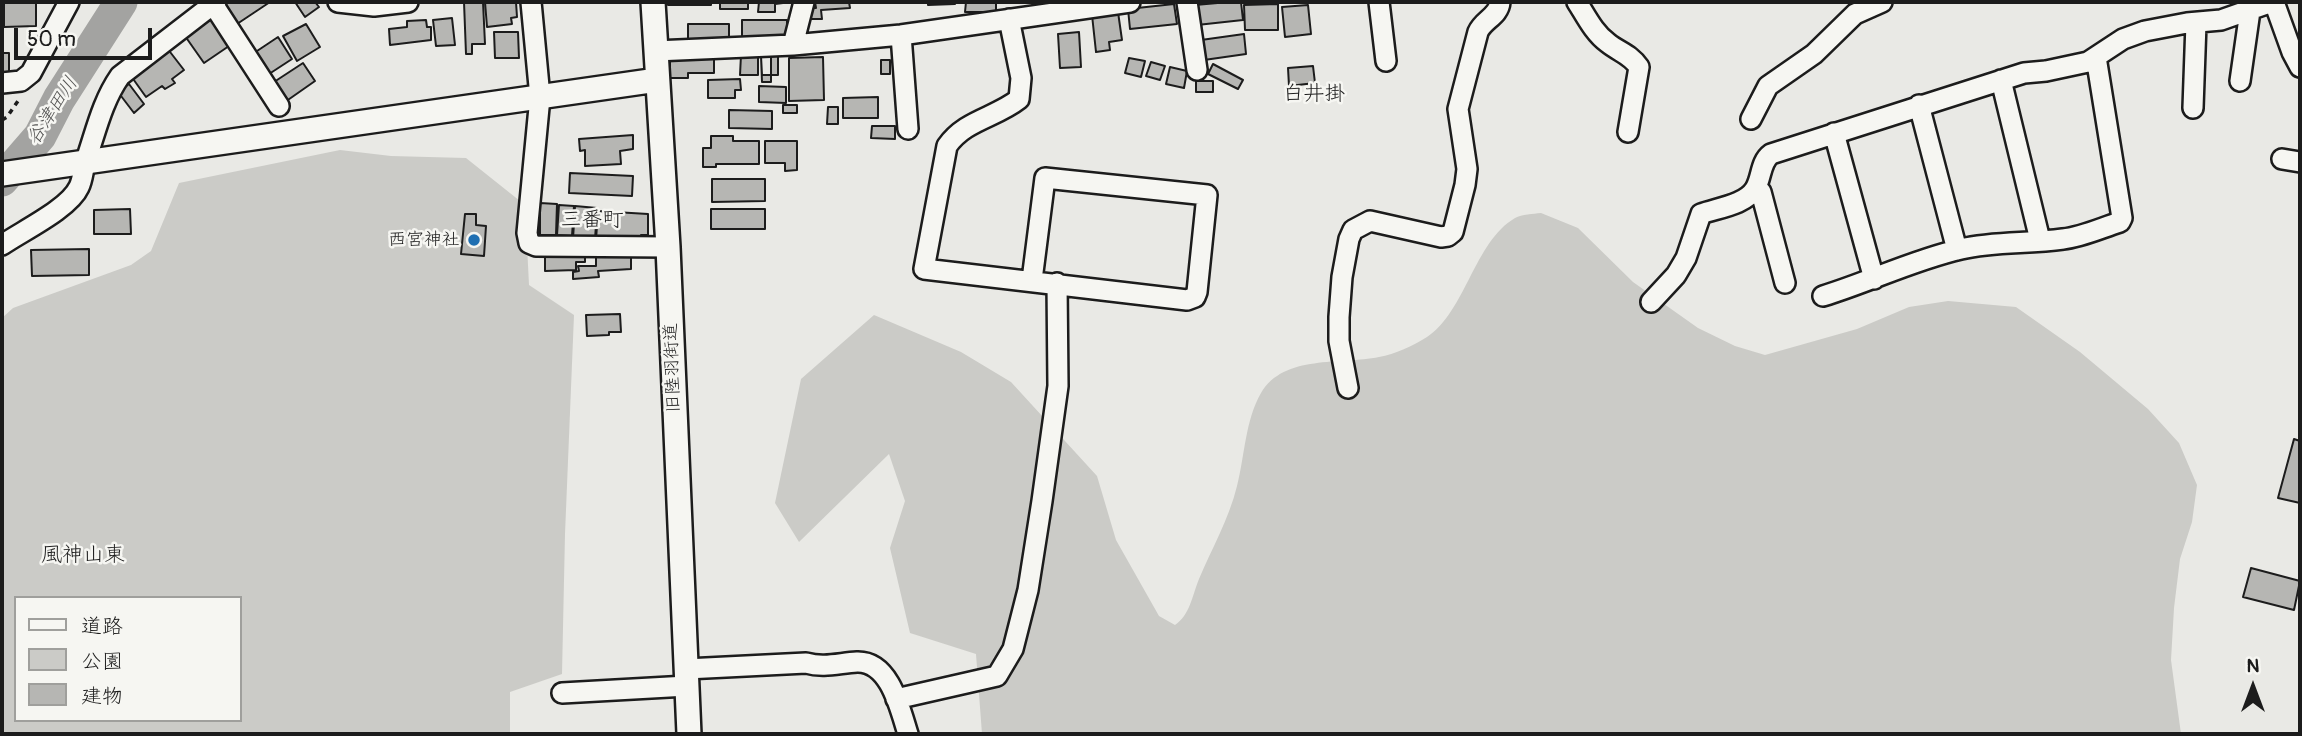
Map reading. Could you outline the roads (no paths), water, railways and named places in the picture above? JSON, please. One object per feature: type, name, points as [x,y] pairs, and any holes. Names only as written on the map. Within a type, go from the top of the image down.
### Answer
[{"type":"street","points":[[2,83],[20,81],[31,73],[69,2]]},
{"type":"street","points":[[338,2],[374,6],[408,2]]},
{"type":"street","points":[[531,2],[540,97],[527,233],[529,243],[536,246],[668,247]]},
{"type":"street","name":"旧陸羽街道","points":[[653,2],[668,247],[689,734]]},
{"type":"street","points":[[793,45],[804,2]]},
{"type":"street","points":[[655,51],[793,45],[901,34],[1130,2]]},
{"type":"street","points":[[1187,2],[1197,70]]},
{"type":"street","points":[[1379,2],[1386,61]]},
{"type":"street","points":[[1348,388],[1339,341],[1339,317],[1342,276],[1349,239],[1353,230],[1370,221],[1441,237],[1453,232],[1467,169],[1458,109],[1478,32],[1482,24],[1496,14],[1500,2]]},
{"type":"street","points":[[1577,2],[1592,27],[1607,43],[1631,56],[1639,67],[1628,132]]},
{"type":"street","points":[[1751,119],[1768,86],[1814,54],[1855,14],[1882,2]]},
{"type":"street","points":[[1651,302],[1676,275],[1686,258],[1701,214],[1745,198],[1755,189],[1766,157],[2024,72],[2068,68],[2088,62],[2123,39],[2145,31],[2221,20],[2273,2],[2300,67]]},
{"type":"street","points":[[2,245],[63,205],[79,188],[76,163],[94,140],[97,122],[109,92],[120,76],[214,3],[279,106]]},
{"type":"street","points":[[2240,81],[2250,11]]},
{"type":"street","points":[[1009,19],[1021,78],[1019,99],[1010,106],[968,124],[955,134],[947,146],[924,269],[1187,300],[1195,297],[1207,195],[1045,178],[1032,280]]},
{"type":"street","points":[[2193,108],[2196,23]]},
{"type":"street","points":[[901,34],[908,129]]},
{"type":"street","points":[[1823,296],[1932,256],[1992,243],[2065,239],[2120,222],[2122,218],[2096,57]]},
{"type":"street","points":[[2,174],[657,80]]},
{"type":"street","points":[[2001,80],[2040,240]]},
{"type":"street","points":[[1919,105],[1957,250]]},
{"type":"street","points":[[1833,134],[1874,279]]},
{"type":"street","points":[[1755,189],[1761,192],[1786,283]]},
{"type":"street","points":[[897,699],[997,676],[1013,649],[1028,590],[1058,386],[1057,283]]},
{"type":"street","points":[[562,693],[806,663],[825,666],[860,662],[872,664],[881,672],[897,699],[908,734]]},
{"type":"waterway","name":"谷津田川","points":[[2,180],[40,136],[59,99],[121,2]]},
{"type":"place","name":"西宮神社","points":[[474,240]]},
{"type":"district","name":"白井掛","points":[[1314,95]]},
{"type":"district","name":"三番町","points":[[592,221]]},
{"type":"district","name":"風神山東","points":[[83,556]]}]
